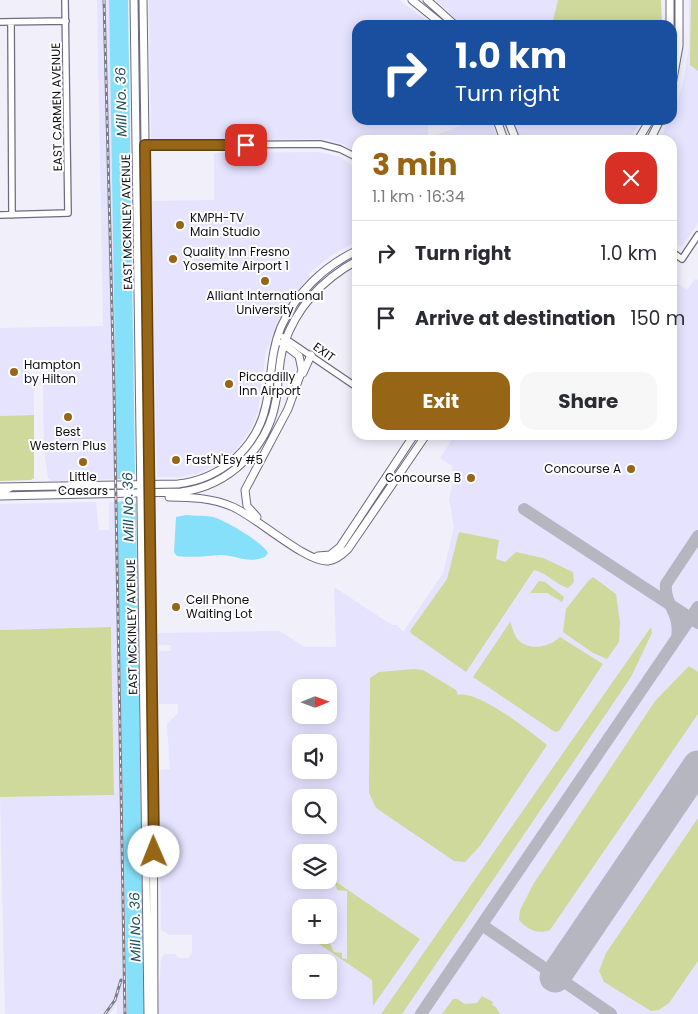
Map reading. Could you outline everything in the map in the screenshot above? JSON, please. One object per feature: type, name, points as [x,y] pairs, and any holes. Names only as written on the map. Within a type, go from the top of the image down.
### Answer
[{"type":"main road","name":"EAST MCKINLEY AVENUE","points":[[134,0],[145,841],[154,1014]]},
{"type":"main road","name":"EAST MCKINLEY AVENUE","points":[[143,0],[155,908],[148,1014]]},
{"type":"main road","points":[[412,0],[437,20]]},
{"type":"main road","points":[[428,0],[450,20]]},
{"type":"main road","points":[[670,0],[670,20]]},
{"type":"main road","points":[[677,57],[679,46],[679,0]]},
{"type":"main road","points":[[136,90],[140,112],[141,142],[145,145]]},
{"type":"main road","points":[[0,487],[184,483],[202,479],[226,466],[245,449],[255,434],[265,411],[271,362],[278,336],[290,310],[308,286],[330,266],[352,253]]},
{"type":"main road","points":[[0,496],[149,494],[199,489],[225,477],[246,460],[263,438],[271,420],[283,346],[297,316],[310,297],[352,260]]},
{"type":"main road","points":[[341,268],[352,263]]},
{"type":"main road","points":[[139,294],[143,316],[144,352],[148,360]]},
{"type":"main road","points":[[278,336],[283,346],[295,352],[301,360],[302,370],[298,386]]},
{"type":"main road","points":[[263,525],[247,506],[245,490],[283,420],[311,355]]},
{"type":"main road","points":[[307,555],[324,556],[340,547],[411,440]]},
{"type":"main road","points":[[413,440],[418,447]]},
{"type":"main road","points":[[149,494],[158,498],[195,497],[232,506],[307,555],[328,561],[344,553],[423,440]]},
{"type":"main road","points":[[144,778],[149,802],[150,828],[154,833]]},
{"type":"main road","points":[[145,841],[149,842],[151,846],[151,880],[155,908]]},
{"type":"street","name":"EAST CARMEN AVENUE","points":[[12,215],[68,213],[65,0]]},
{"type":"street","points":[[0,22],[66,21]]},
{"type":"street","points":[[0,215],[12,215],[11,22]]},
{"type":"street","points":[[145,145],[320,144],[340,149],[352,155]]},
{"type":"street","points":[[677,255],[682,258],[698,235]]},
{"type":"street","name":"EXIT","points":[[278,336],[286,338],[352,384]]},
{"type":"street","points":[[0,492],[12,487]]},
{"type":"shaded area","points":[[97,0],[109,0],[117,479],[52,481],[48,478],[44,450],[43,385],[49,370],[47,364],[36,361],[29,367],[29,372],[34,382],[34,415],[0,416],[0,328],[103,326]]},
{"type":"shaded area","points":[[149,0],[399,0],[426,20],[352,20],[352,125],[428,125],[428,135],[352,135],[352,149],[343,144],[323,139],[151,140]]},
{"type":"shaded area","points":[[436,0],[558,0],[553,20],[457,20]]},
{"type":"shaded area","points":[[689,0],[698,0],[698,223],[682,247],[677,244],[677,135],[662,135],[667,125],[677,125],[677,101],[682,87],[689,46]]},
{"type":"shaded area","points":[[463,125],[492,125],[496,135],[436,135]]},
{"type":"shaded area","points":[[515,125],[638,125],[632,135],[518,135]]},
{"type":"shaded area","points":[[320,152],[340,157],[352,165],[352,244],[332,255],[308,274],[310,276],[282,313],[266,351],[258,410],[252,427],[238,447],[225,460],[199,473],[181,477],[157,477],[151,201],[214,200],[214,153]]},
{"type":"shaded area","points":[[695,279],[698,280],[698,1014],[158,1014],[161,958],[165,954],[175,954],[178,958],[188,958],[192,953],[192,935],[170,935],[161,930],[159,770],[170,769],[167,724],[178,713],[178,704],[159,704],[159,651],[171,651],[171,645],[158,645],[158,633],[280,631],[304,647],[336,647],[334,587],[392,625],[397,625],[403,632],[443,573],[454,527],[449,499],[453,481],[452,466],[440,458],[452,440],[677,440],[677,283],[687,290]]},
{"type":"shaded area","points":[[96,502],[99,530],[109,530],[109,502],[117,502],[127,1014],[117,1014],[117,1004],[110,1014],[5,1014],[0,797],[114,795],[111,627],[0,630],[0,504]]},
{"type":"green space","points":[[558,0],[661,0],[662,20],[553,20]]},
{"type":"green space","points":[[691,0],[698,0],[698,71],[690,65]]},
{"type":"green space","points":[[34,415],[34,478],[31,480],[0,481],[0,416]]},
{"type":"green space","points":[[459,532],[499,540],[496,559],[505,562],[516,552],[543,558],[573,572],[574,582],[568,588],[534,570],[466,672],[410,631],[447,579]]},
{"type":"green space","points":[[593,577],[616,594],[620,623],[619,642],[607,659],[593,653],[563,632],[566,609]]},
{"type":"green space","points":[[539,581],[545,582],[564,597],[562,602],[547,593],[530,593]]},
{"type":"green space","points":[[510,622],[516,637],[526,645],[544,646],[560,637],[603,664],[559,731],[555,732],[473,677]]},
{"type":"green space","points":[[111,627],[114,795],[0,797],[0,630]]},
{"type":"green space","points":[[651,627],[652,633],[631,677],[402,1014],[381,1014]]},
{"type":"green space","points":[[689,666],[698,672],[698,714],[550,930],[541,932],[525,926],[519,920],[520,910],[534,883],[655,701]]},
{"type":"green space","points":[[423,670],[456,690],[458,695],[467,695],[478,699],[504,713],[547,745],[480,846],[465,862],[454,861],[376,808],[369,793],[370,678],[379,672]]},
{"type":"green space","points":[[698,818],[698,961],[669,1003],[659,1010],[651,1011],[604,982],[599,971],[606,953]]},
{"type":"green space","points":[[337,882],[420,939],[373,1006],[372,980],[337,956],[337,954],[334,954],[319,944],[330,944],[334,952],[342,953],[342,958],[347,959],[347,891],[337,890]]},
{"type":"green space","points":[[482,996],[493,1002],[492,1005],[496,1007],[500,1014],[442,1014],[453,999],[457,999],[465,1004],[477,1003]]},
{"type":"water","points":[[109,0],[128,0],[135,473],[132,479],[117,479]]},
{"type":"water","points":[[132,500],[136,504],[144,1014],[127,1014],[117,502]]},
{"type":"water","points":[[186,515],[210,516],[219,519],[252,538],[268,553],[265,557],[253,560],[226,555],[177,556],[174,552],[176,517]]},
{"type":"waterway","name":"Mill No. 36","points":[[127,472],[127,506]]},
{"type":"taxiway","points":[[524,509],[698,623]]},
{"type":"taxiway","points":[[677,638],[677,621],[667,598],[666,584],[698,536]]},
{"type":"taxiway","points":[[421,1014],[698,607]]},
{"type":"taxiway","points":[[482,925],[611,1014]]},
{"type":"runway","points":[[555,977],[698,766]]},
{"type":"railway","points":[[104,0],[114,389],[125,1014]]},
{"type":"railway","points":[[105,1014],[115,1000],[121,980]]},
{"type":"place","name":"KMPH-TV Main Studio","points":[[180,225]]},
{"type":"place","name":"Quality Inn Fresno Yosemite Airport 1","points":[[173,259]]},
{"type":"place","name":"Alliant International University","points":[[265,281]]},
{"type":"place","name":"Hampton by Hilton","points":[[14,372]]},
{"type":"place","name":"Piccadilly Inn Airport","points":[[229,384]]},
{"type":"place","name":"Best Western Plus","points":[[68,417]]},
{"type":"place","name":"Fast'N'Esy #5","points":[[176,460]]},
{"type":"place","name":"Little Caesars","points":[[83,462]]},
{"type":"place","name":"Concourse A","points":[[631,469]]},
{"type":"place","name":"Concourse B","points":[[471,478]]},
{"type":"place","name":"Cell Phone Waiting Lot","points":[[176,607]]},
{"type":"route","points":[[154,852],[145,145],[246,145]]}]
